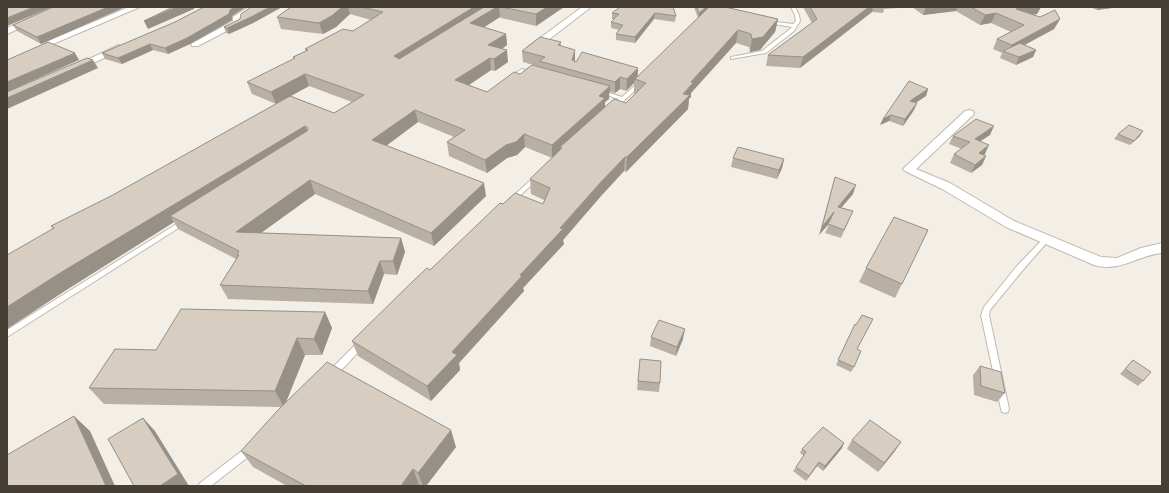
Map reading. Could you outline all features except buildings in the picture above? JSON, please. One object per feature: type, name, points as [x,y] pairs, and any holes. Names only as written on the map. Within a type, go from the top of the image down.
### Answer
[{"type":"street","points":[[7,31],[63,7]]},
{"type":"street","points":[[50,42],[136,7]]},
{"type":"street","points":[[195,44],[239,21],[236,19],[238,16],[255,7]]},
{"type":"street","points":[[523,55],[587,7]]},
{"type":"street","points":[[66,72],[130,44]]},
{"type":"street","points":[[969,113],[910,169],[951,188],[1004,221],[1099,262],[1118,264],[1145,250],[1162,248]]},
{"type":"lane","points":[[733,58],[764,52],[795,26],[797,15],[792,7]]},
{"type":"lane","points":[[764,22],[795,26]]},
{"type":"lane","points":[[506,81],[517,72],[522,71],[543,76]]},
{"type":"lane","points":[[607,114],[645,78]]},
{"type":"lane","points":[[594,90],[623,99]]},
{"type":"lane","points":[[505,207],[546,169]]},
{"type":"lane","points":[[7,334],[192,218]]},
{"type":"lane","points":[[1005,409],[985,315],[987,309],[1019,269],[1046,240]]},
{"type":"lane","points":[[325,380],[365,340]]},
{"type":"lane","points":[[203,486],[256,444]]}]
